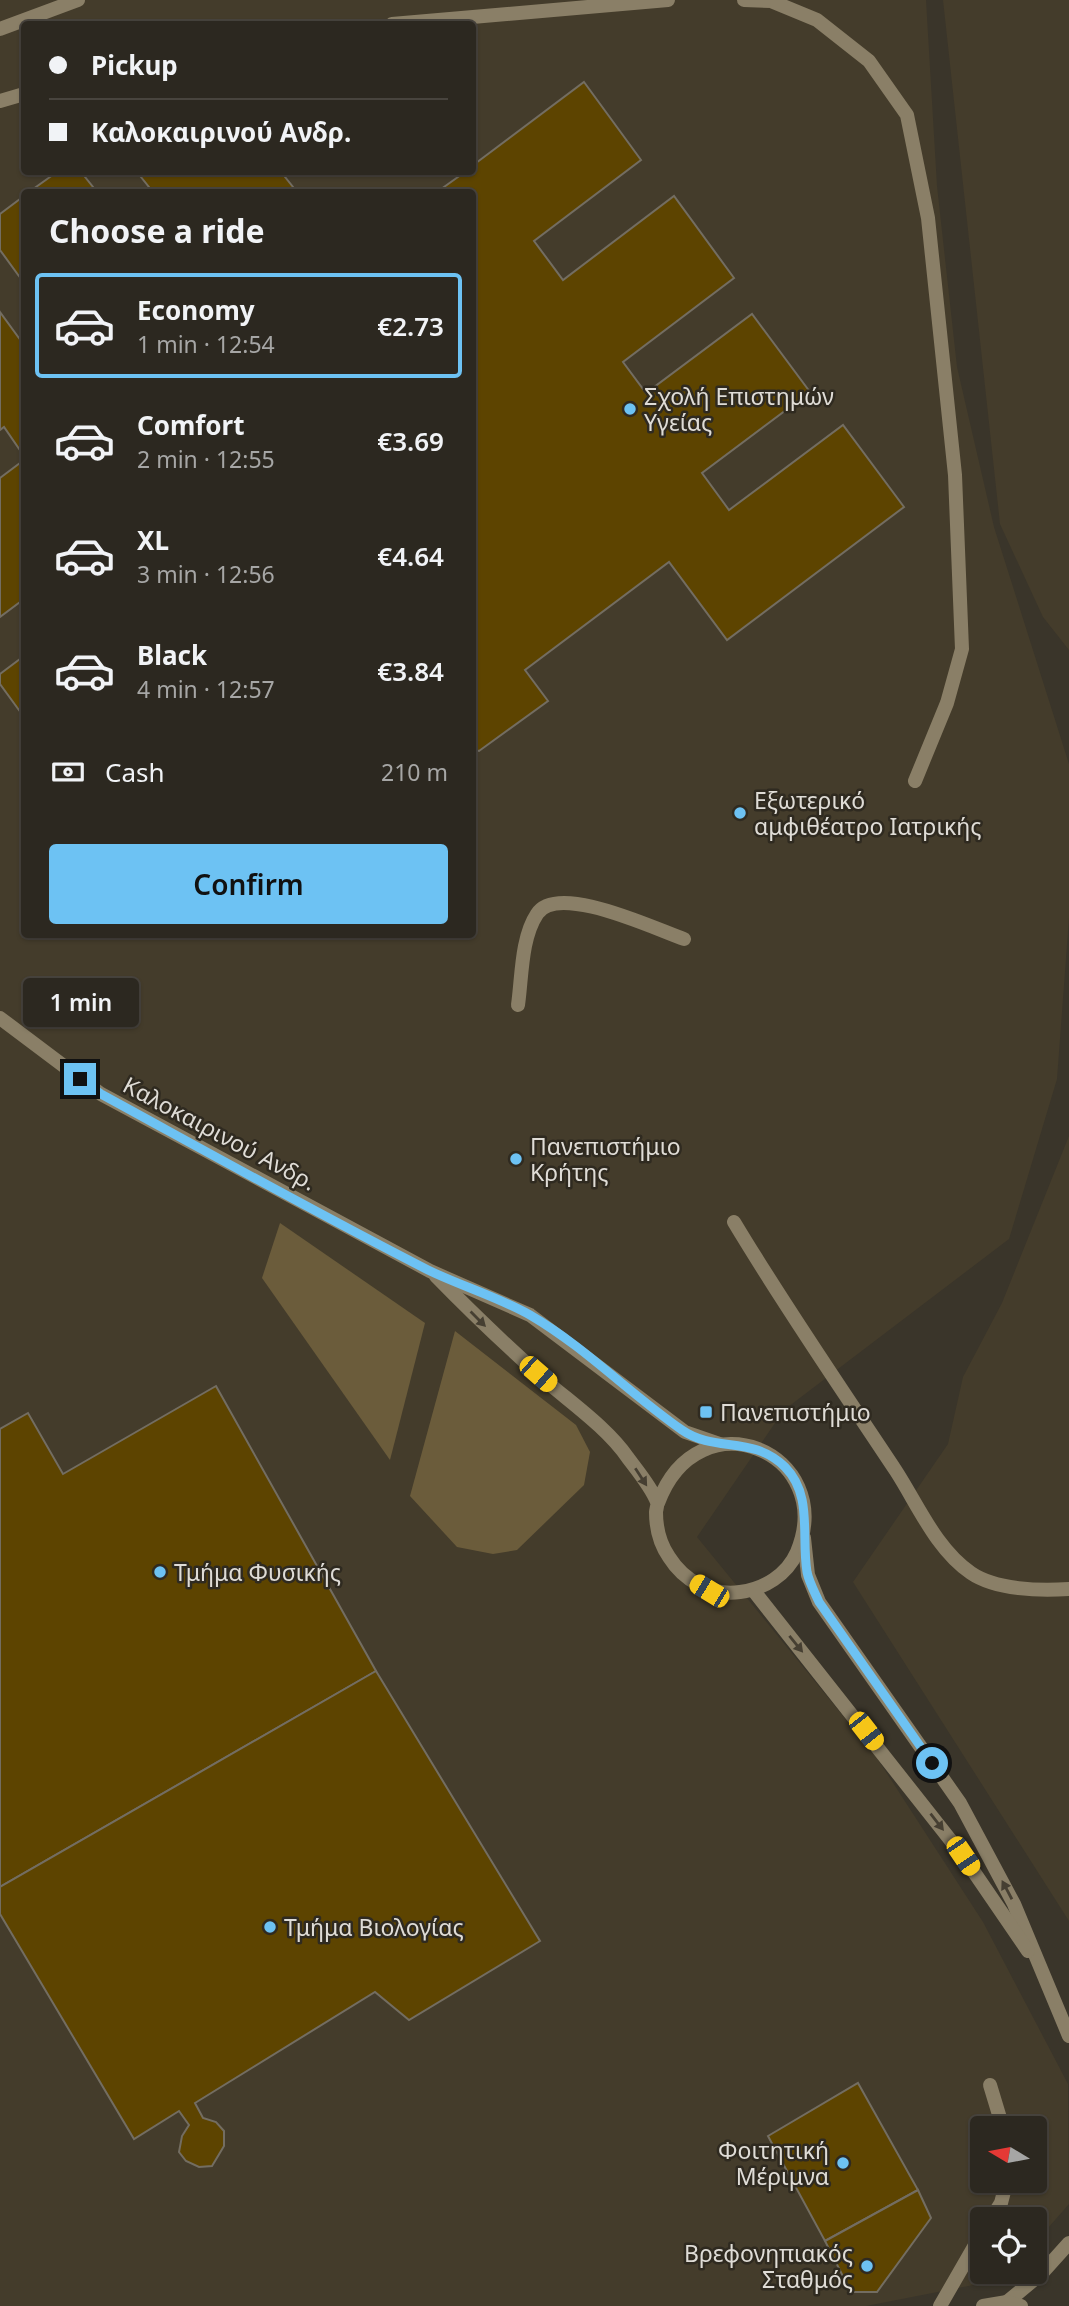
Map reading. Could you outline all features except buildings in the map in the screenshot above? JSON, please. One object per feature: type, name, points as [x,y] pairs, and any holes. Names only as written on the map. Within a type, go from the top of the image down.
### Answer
[{"type":"street","points":[[22,21],[78,0]]},
{"type":"street","points":[[426,21],[668,0]]},
{"type":"street","points":[[744,0],[771,1],[817,20],[869,61],[907,115],[928,219],[955,475],[962,649],[947,703],[915,781]]},
{"type":"street","points":[[0,29],[21,21]]},
{"type":"street","points":[[0,101],[21,95]]},
{"type":"street","points":[[518,1004],[532,923],[538,911],[548,903],[560,901],[598,908],[684,939]]},
{"type":"street","name":"Καλοκαιρινού Ανδρ.","points":[[0,1018],[101,1094],[430,1270]]},
{"type":"street","points":[[734,1222],[783,1305],[897,1472],[928,1527],[949,1551],[969,1572],[985,1581],[1049,1590],[1069,1589]]},
{"type":"street","points":[[430,1270],[530,1315],[685,1432],[720,1444]]},
{"type":"street","points":[[430,1270],[499,1339],[627,1455],[657,1503]]},
{"type":"street","points":[[803,1536],[794,1560],[776,1579],[753,1590],[731,1594],[709,1591],[678,1572],[660,1544],[657,1503],[666,1482],[679,1464],[698,1451],[720,1444],[744,1444],[767,1452],[786,1468],[800,1488],[805,1512],[803,1536],[808,1575],[819,1602],[960,1803],[1014,1904],[1069,2036]]},
{"type":"street","points":[[753,1590],[963,1856],[1044,1975]]},
{"type":"street","points":[[990,2085],[999,2116]]},
{"type":"street","points":[[982,2306],[1014,2304],[1069,2244]]},
{"type":"street","points":[[940,2306],[970,2254]]},
{"type":"shaded area","name":"Πανεπιστήμιο Κρήτης","points":[[0,0],[926,0],[937,186],[957,367],[994,527],[1069,764],[1069,918],[1057,1079],[1009,1239],[784,1410],[697,1537],[875,1755],[983,1922],[1068,2084],[1069,2204],[1047,2229],[1047,2207],[970,2207],[970,2284],[978,2284],[866,2306],[0,2306]]},
{"type":"shaded area","points":[[943,0],[1069,0],[1069,650],[1043,617],[1000,524]]},
{"type":"shaded area","points":[[1069,1136],[1069,1921],[853,1582],[948,1444],[963,1377],[1002,1303]]},
{"type":"shaded area","points":[[280,1223],[425,1323],[390,1460],[262,1278]]},
{"type":"shaded area","points":[[455,1331],[576,1425],[590,1452],[584,1485],[517,1550],[493,1554],[457,1547],[410,1496]]},
{"type":"place","name":"Σχολή Επιστημών Υγείας","points":[[630,409]]},
{"type":"place","name":"Εξωτερικό αμφιθέατρο Ιατρικής","points":[[740,813]]},
{"type":"place","name":"Πανεπιστήμιο Κρήτης","points":[[516,1159]]},
{"type":"place","name":"Πανεπιστήμιο","points":[[706,1412]]},
{"type":"place","name":"Τμήμα Φυσικής","points":[[160,1572]]},
{"type":"place","name":"Τμήμα Βιολογίας","points":[[270,1927]]},
{"type":"place","name":"Φοιτητική Μέριμνα","points":[[843,2163]]},
{"type":"place","name":"Βρεφονηπιακός Σταθμός","points":[[867,2266]]},
{"type":"route","points":[[80,1079],[101,1094],[342,1224],[430,1270],[530,1315],[685,1432],[720,1444],[744,1444],[767,1452],[786,1468],[800,1488],[805,1512],[803,1536],[808,1575],[819,1602],[932,1763]]}]
